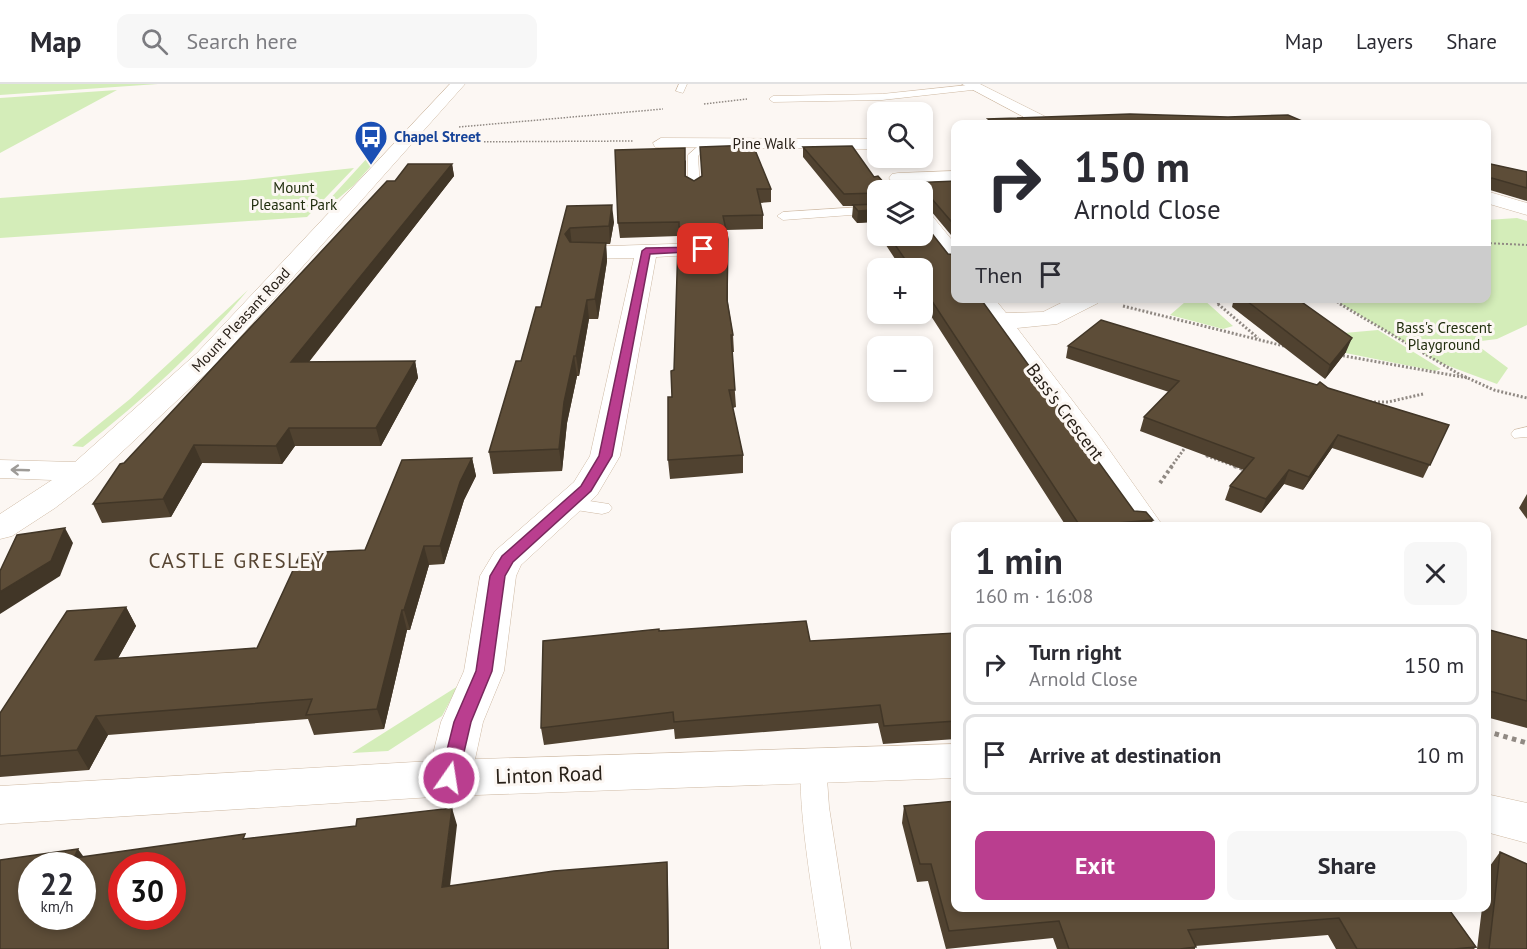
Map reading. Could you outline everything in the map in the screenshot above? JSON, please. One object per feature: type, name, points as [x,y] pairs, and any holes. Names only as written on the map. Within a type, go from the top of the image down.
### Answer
[{"type":"street","name":"Mount Pleasant Road","points":[[0,529],[44,501],[83,471],[206,359],[458,84]]},
{"type":"street","points":[[974,86],[1047,120]]},
{"type":"street","name":"Pine Walk","points":[[661,143],[706,143],[867,159]]},
{"type":"street","name":"Pine Walk","points":[[917,168],[951,175]]},
{"type":"street","points":[[1491,198],[1527,209]]},
{"type":"street","points":[[933,230],[951,254]]},
{"type":"street","points":[[580,253],[703,249]]},
{"type":"street","points":[[449,778],[462,722],[484,671],[498,576],[507,559],[586,488],[605,456],[646,251]]},
{"type":"street","points":[[989,310],[1048,319],[1082,303]]},
{"type":"street","name":"Bass's Crescent","points":[[989,310],[1088,440],[1144,522]]},
{"type":"street","points":[[0,469],[83,471]]},
{"type":"street","name":"Linton Road","points":[[0,805],[449,778],[951,761]]},
{"type":"street","points":[[1491,814],[1527,823]]},
{"type":"lane","points":[[773,99],[882,97],[974,86]]},
{"type":"lane","points":[[694,189],[693,155],[706,143]]},
{"type":"lane","points":[[783,216],[867,210]]},
{"type":"lane","points":[[570,504],[602,508]]},
{"type":"lane","points":[[813,764],[815,807],[836,949]]},
{"type":"path","points":[[704,104],[773,99]]},
{"type":"path","points":[[408,138],[663,109]]},
{"type":"path","points":[[408,138],[610,140],[661,143]]},
{"type":"path","points":[[1491,243],[1527,245]]},
{"type":"path","points":[[1109,303],[1179,318],[1287,346]]},
{"type":"path","points":[[1217,303],[1261,340]]},
{"type":"path","points":[[1339,303],[1468,378],[1494,390],[1527,398]]},
{"type":"path","points":[[1333,354],[1468,378]]},
{"type":"path","points":[[1367,402],[1388,402],[1423,394]]},
{"type":"path","points":[[1159,486],[1192,437]]},
{"type":"path","points":[[1216,446],[1207,456],[1250,471]]},
{"type":"path","points":[[1491,732],[1527,743]]},
{"type":"green space","points":[[0,84],[158,84],[0,95]]},
{"type":"green space","points":[[117,90],[0,153],[0,98]]},
{"type":"green space","points":[[369,156],[379,157],[354,185],[333,203],[327,202]]},
{"type":"green space","name":"Mount Pleasant Park","points":[[354,168],[307,217],[0,238],[0,198],[245,180]]},
{"type":"green space","name":"Bass's Crescent Playground","points":[[1517,218],[1527,221],[1527,325],[1497,339],[1473,342],[1508,368],[1497,384],[1438,362],[1340,303],[1491,303],[1491,220]]},
{"type":"green space","points":[[248,290],[210,333],[149,392],[83,447],[72,446],[130,399]]},
{"type":"green space","points":[[1184,303],[1207,303],[1233,326],[1223,329],[1170,315]]},
{"type":"green space","points":[[1378,330],[1441,369],[1435,371],[1276,339]]},
{"type":"green space","points":[[458,686],[442,716],[388,751],[352,753]]},
{"type":"building","points":[[1130,114],[1228,117],[1288,115],[1300,120],[989,120]]},
{"type":"building","points":[[753,145],[771,189],[757,189],[763,215],[723,216],[728,239],[727,300],[733,335],[731,335],[735,390],[729,390],[743,455],[668,460],[668,397],[672,397],[671,371],[674,370],[678,243],[711,242],[716,233],[711,227],[679,227],[679,222],[618,223],[615,150],[685,148],[685,176],[694,181],[702,176],[700,147]]},
{"type":"building","points":[[852,146],[874,177],[878,176],[882,180],[867,180],[867,193],[844,194],[803,147]]},
{"type":"building","points":[[408,164],[452,164],[291,362],[415,361],[376,428],[289,428],[276,446],[194,445],[163,499],[93,504],[120,464],[124,463],[387,181],[395,181]]},
{"type":"building","points":[[1491,164],[1527,172],[1527,188],[1492,178]]},
{"type":"building","points":[[951,181],[951,221],[933,200],[933,182]]},
{"type":"building","points":[[867,204],[867,210],[858,211],[853,205]]},
{"type":"building","points":[[612,205],[609,226],[570,228],[565,234],[570,242],[606,243],[595,299],[587,300],[576,356],[574,356],[564,402],[559,449],[489,452],[516,361],[521,361],[536,307],[541,307],[567,206]]},
{"type":"building","points":[[933,235],[948,254],[951,254],[951,303],[984,303],[1134,511],[1146,512],[1153,520],[1077,522],[933,303],[933,258],[904,258],[896,246],[933,246]]},
{"type":"building","points":[[1249,303],[1303,303],[1352,338],[1330,365]]},
{"type":"building","points":[[1101,320],[1317,385],[1320,382],[1328,388],[1449,425],[1430,465],[1338,435],[1309,477],[1289,470],[1266,499],[1230,486],[1254,458],[1144,417],[1179,381],[1068,346]]},
{"type":"building","points":[[472,458],[460,482],[440,546],[424,546],[404,610],[402,610],[377,709],[306,715],[312,699],[96,716],[77,750],[0,756],[0,713],[67,611],[126,607],[95,660],[257,648],[301,553],[365,550],[402,460]]},
{"type":"building","points":[[65,528],[51,561],[0,592],[0,571],[17,535]]},
{"type":"building","points":[[806,621],[810,641],[951,633],[951,721],[884,726],[880,705],[674,722],[673,712],[541,728],[543,641],[659,629],[659,631]]},
{"type":"building","points":[[1491,630],[1527,640],[1527,701],[1491,691]]},
{"type":"building","points":[[951,801],[951,912],[1451,912],[1476,947],[1357,949],[1339,918],[1188,930],[1196,947],[1180,949],[1069,949],[1059,921],[949,931],[931,864],[920,864],[904,806]]},
{"type":"building","points":[[452,808],[442,887],[554,871],[667,862],[668,949],[0,949],[0,860],[18,857],[18,930],[96,930],[96,855],[108,853],[108,930],[186,930],[186,852],[117,852],[245,834],[243,839],[356,826],[357,819]]},
{"type":"building","points":[[78,849],[77,852],[57,852]]},
{"type":"building","points":[[1500,852],[1527,864],[1527,949],[1489,949]]},
{"type":"place","name":"Chapel Street","points":[[371,166]]},
{"type":"district","name":"CASTLE GRESLEY","points":[[237,561]]},
{"type":"route","points":[[449,778],[462,722],[484,671],[498,576],[507,559],[586,488],[605,456],[646,251],[703,249]]}]
